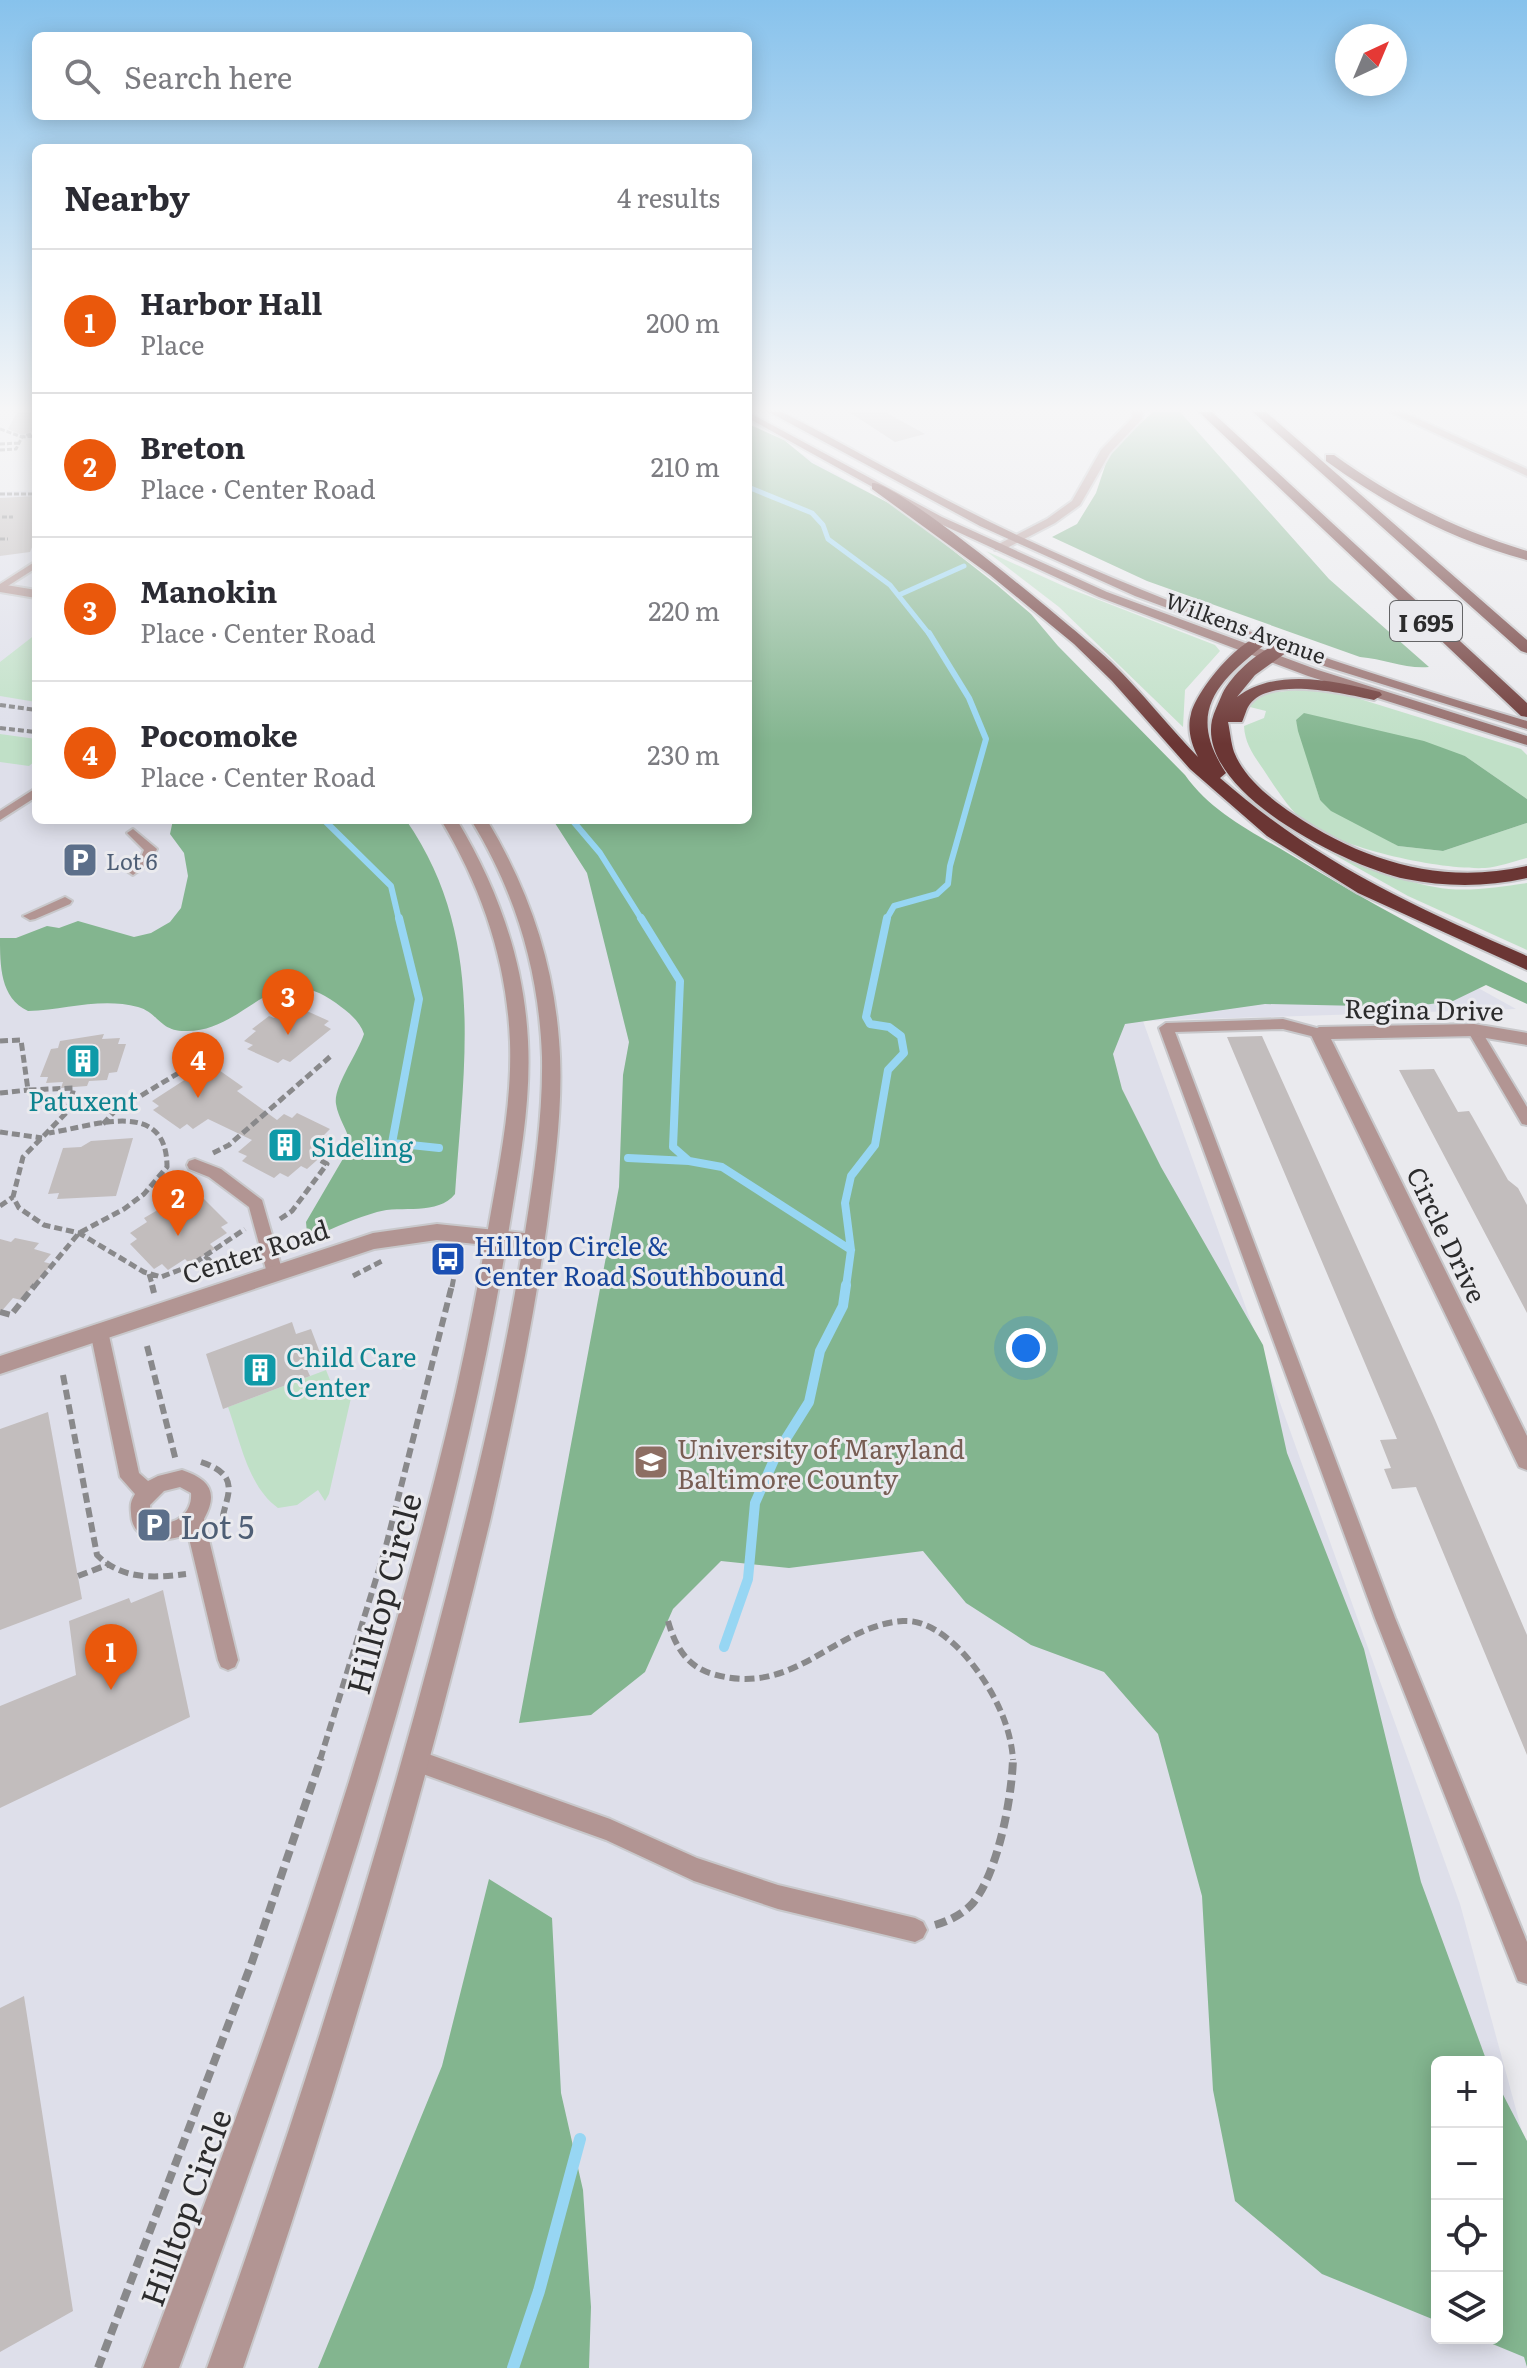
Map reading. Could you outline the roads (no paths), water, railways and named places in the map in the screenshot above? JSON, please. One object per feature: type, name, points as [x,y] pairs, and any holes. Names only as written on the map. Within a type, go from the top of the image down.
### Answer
[{"type":"highway","points":[[928,523],[985,563],[1069,632],[1135,696],[1195,763],[1247,811],[1344,879],[1527,964]]},
{"type":"highway","name":"I 695","points":[[1323,523],[1527,712]]},
{"type":"highway","name":"I 695","points":[[1384,523],[1527,648]]},
{"type":"highway","points":[[1435,523],[1527,556]]},
{"type":"highway","points":[[1247,811],[1212,767],[1201,744],[1200,705],[1209,686],[1263,639]]},
{"type":"highway","points":[[1284,647],[1231,691],[1220,727],[1234,766],[1268,805],[1302,830],[1342,853],[1405,873],[1474,879],[1527,872]]},
{"type":"highway","points":[[1268,805],[1244,765],[1238,744],[1237,710],[1242,702],[1257,691],[1282,685],[1315,686],[1374,695]]},
{"type":"highway","points":[[1506,693],[1527,723]]},
{"type":"main road","name":"Wilkens Avenue","points":[[949,523],[1129,605],[1247,651],[1374,695],[1527,741]]},
{"type":"main road","name":"Wilkens Avenue","points":[[982,523],[1135,590],[1284,647],[1527,723]]},
{"type":"street","points":[[999,548],[1045,523]]},
{"type":"street","points":[[7,578],[32,581]]},
{"type":"street","points":[[0,588],[32,593]]},
{"type":"street","name":"Hilltop Circle","points":[[161,2368],[218,2218],[328,1899],[397,1676],[480,1338],[515,1129],[519,1043],[512,974],[493,904],[472,856],[452,824]]},
{"type":"street","points":[[225,2368],[276,2225],[376,1908],[439,1684],[518,1341],[550,1127],[550,1040],[541,967],[520,899],[496,846],[482,824]]},
{"type":"street","name":"Regina Drive","points":[[1319,1033],[1474,1030],[1527,1039]]},
{"type":"street","name":"Circle Drive","points":[[1319,1033],[1527,1460]]},
{"type":"street","name":"Center Road","points":[[0,1365],[373,1241],[437,1232],[534,1242]]},
{"type":"lane","points":[[0,588],[7,578],[32,566]]},
{"type":"lane","points":[[0,816],[32,795]]},
{"type":"lane","points":[[133,833],[151,849],[147,859],[133,871]]},
{"type":"lane","points":[[30,916],[65,901]]},
{"type":"lane","points":[[1319,1033],[1283,1024],[1166,1028],[1385,1618],[1527,1972]]},
{"type":"lane","points":[[1474,1030],[1527,1120]]},
{"type":"lane","points":[[195,1165],[215,1173],[256,1204],[275,1273]]},
{"type":"lane","points":[[99,1331],[130,1477],[147,1492]]},
{"type":"lane","points":[[170,1479],[193,1481],[203,1497],[194,1518],[171,1532],[148,1530],[141,1523],[138,1513],[140,1502],[147,1492],[170,1479]]},
{"type":"lane","points":[[194,1518],[228,1660]]},
{"type":"lane","points":[[417,1761],[610,1830],[694,1869],[778,1897],[915,1930]]},
{"type":"waterway","points":[[821,523],[828,539],[890,585],[930,635]]},
{"type":"waterway","points":[[899,595],[964,566]]},
{"type":"waterway","points":[[887,918],[894,906],[937,894],[948,884],[950,866],[986,739],[969,698],[929,633]]},
{"type":"waterway","points":[[328,824],[391,886],[399,920]]},
{"type":"waterway","points":[[575,824],[600,853],[642,920]]},
{"type":"waterway","points":[[399,918],[419,999],[392,1143],[439,1148]]},
{"type":"waterway","points":[[641,918],[680,981],[673,1147],[689,1161]]},
{"type":"waterway","points":[[851,1250],[845,1203],[851,1176],[875,1145],[888,1070],[904,1053],[901,1036],[889,1027],[870,1024],[866,1017],[887,918]]},
{"type":"waterway","points":[[628,1158],[689,1161]]},
{"type":"waterway","points":[[689,1161],[722,1167],[851,1250]]},
{"type":"waterway","points":[[846,1287],[851,1250]]},
{"type":"waterway","points":[[724,1647],[748,1579],[755,1503],[777,1453],[809,1402],[820,1351],[843,1306],[846,1285]]},
{"type":"waterway","points":[[513,2368],[539,2291],[580,2139]]},
{"type":"place","name":"Lot 6","points":[[80,860]]},
{"type":"place","name":"Manokin","points":[[288,1035]]},
{"type":"place","name":"Patuxent","points":[[83,1061]]},
{"type":"place","name":"Pocomoke","points":[[198,1098]]},
{"type":"place","name":"Sideling","points":[[285,1145]]},
{"type":"place","name":"Breton","points":[[178,1236]]},
{"type":"place","name":"Hilltop Circle & Center Road Southbound","points":[[448,1259]]},
{"type":"place","name":"Child Care Center","points":[[260,1370]]},
{"type":"place","name":"University of Maryland Baltimore County","points":[[651,1462]]},
{"type":"place","name":"Lot 5","points":[[154,1525]]},
{"type":"place","name":"Harbor Hall","points":[[111,1690]]}]
